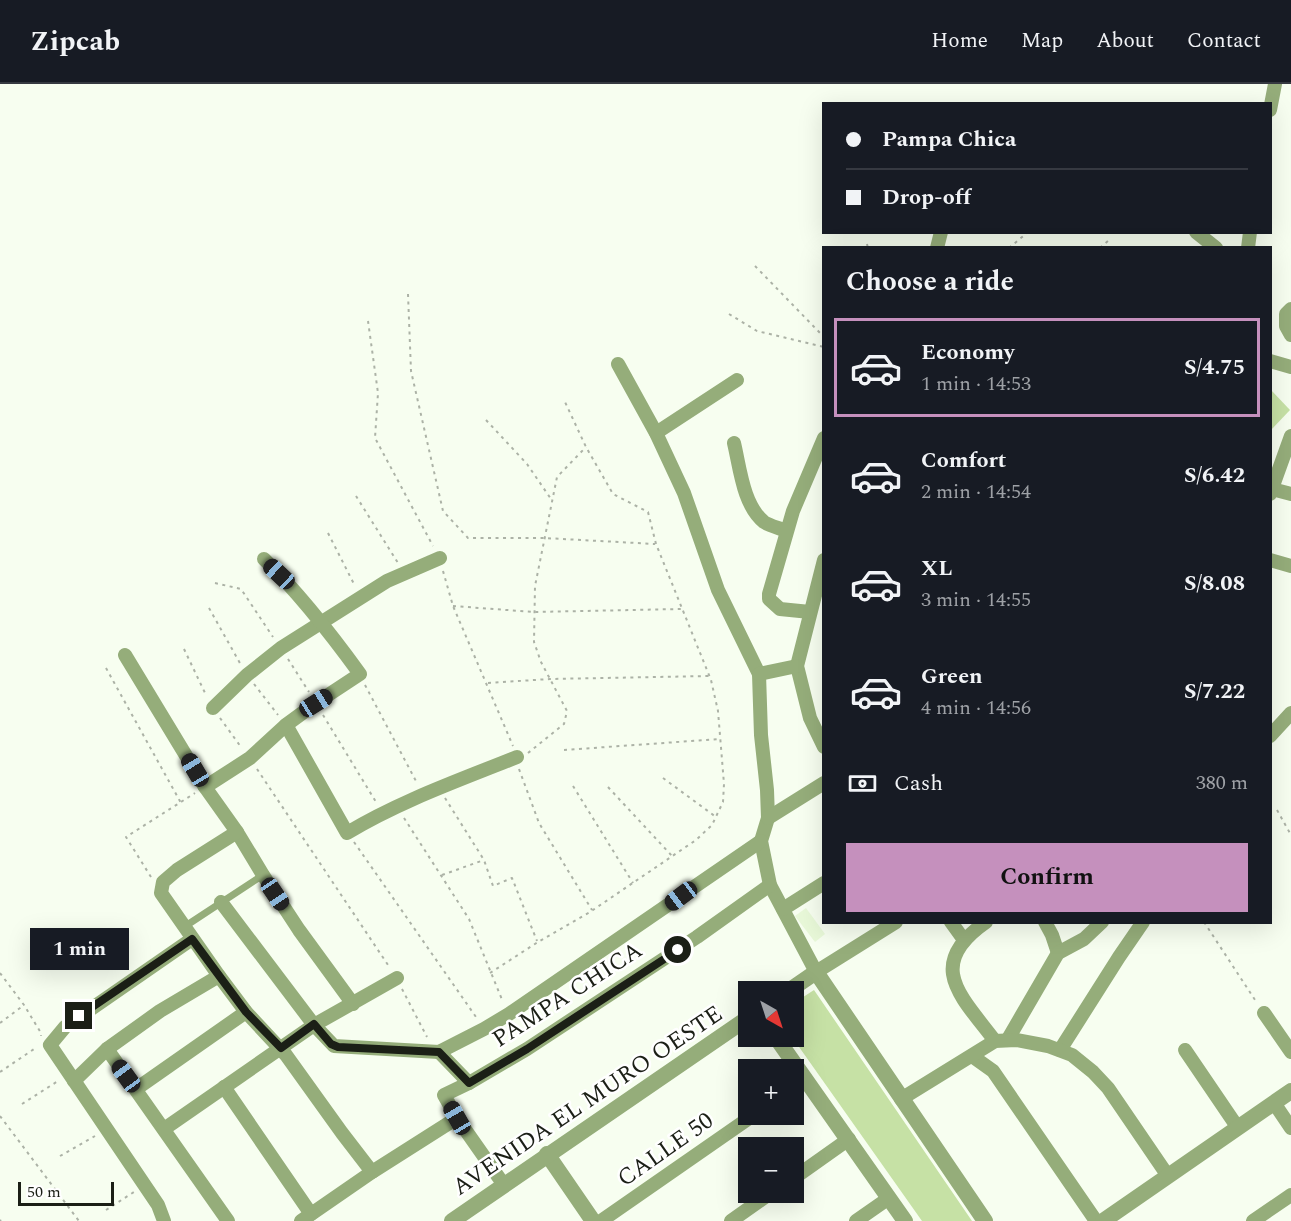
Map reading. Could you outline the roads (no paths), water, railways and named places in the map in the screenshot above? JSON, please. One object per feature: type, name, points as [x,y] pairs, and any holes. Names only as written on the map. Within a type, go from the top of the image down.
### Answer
[{"type":"street","points":[[1272,102],[1275,84]]},
{"type":"street","points":[[1198,234],[1214,246]]},
{"type":"street","points":[[1291,309],[1286,314],[1286,326],[1291,335]]},
{"type":"street","points":[[1272,362],[1291,367]]},
{"type":"street","points":[[618,364],[656,434],[684,493],[718,590],[759,674],[760,735],[768,818],[761,841],[770,885],[816,972],[985,1221]]},
{"type":"street","points":[[656,434],[737,380]]},
{"type":"street","points":[[1272,488],[1291,436]]},
{"type":"street","points":[[734,443],[747,496],[753,509],[765,523],[786,531]]},
{"type":"street","points":[[810,612],[780,609],[769,599],[769,594],[793,511],[822,443]]},
{"type":"street","points":[[1272,491],[1291,494]]},
{"type":"street","points":[[213,708],[247,675],[281,648],[361,600],[387,581],[440,558]]},
{"type":"street","points":[[205,787],[250,758],[285,725],[360,674],[321,623],[264,559]]},
{"type":"street","points":[[1272,561],[1291,566]]},
{"type":"street","points":[[822,567],[796,666],[810,718],[822,743]]},
{"type":"street","points":[[125,655],[205,787],[237,832],[299,930],[353,1004]]},
{"type":"street","points":[[759,674],[796,666]]},
{"type":"street","points":[[1272,734],[1291,713]]},
{"type":"street","points":[[285,725],[347,833],[368,820],[438,788],[517,760]]},
{"type":"street","points":[[768,818],[822,784]]},
{"type":"street","points":[[237,832],[177,870],[163,882],[161,893],[246,1012],[281,1048],[372,1172]]},
{"type":"street","points":[[221,903],[331,1044],[338,1047],[436,1051],[484,1029],[508,1014],[665,909],[714,872],[761,841]]},
{"type":"street","points":[[783,909],[822,884]]},
{"type":"street","name":"PAMPA CHICA","points":[[457,1118],[444,1095],[527,1049],[697,937],[770,885]]},
{"type":"street","points":[[803,981],[893,924]]},
{"type":"street","points":[[952,924],[964,940]]},
{"type":"street","points":[[984,924],[964,940],[952,960],[952,978],[966,1002],[1001,1040],[1048,1046],[1081,1061],[1108,1088],[1168,1176]]},
{"type":"street","points":[[1046,924],[1058,953]]},
{"type":"street","points":[[901,1099],[1001,1040],[1058,953],[1084,939],[1100,924]]},
{"type":"street","points":[[1060,1050],[1142,924]]},
{"type":"street","points":[[164,1221],[158,1205],[50,1045],[65,1027],[188,933]]},
{"type":"street","points":[[72,1077],[160,1011],[219,976]]},
{"type":"street","points":[[164,1129],[314,1024],[397,978]]},
{"type":"street","points":[[136,1089],[246,1012]]},
{"type":"street","points":[[1264,1013],[1291,1052]]},
{"type":"street","name":"AVENIDA EL MURO OESTE","points":[[452,1221],[738,1025]]},
{"type":"street","points":[[107,1049],[228,1221]]},
{"type":"street","points":[[1185,1050],[1238,1128]]},
{"type":"street","points":[[436,1051],[469,1083]]},
{"type":"street","points":[[972,1056],[993,1071],[1096,1221]]},
{"type":"street","points":[[224,1087],[306,1218],[372,1172],[457,1118],[504,1185]]},
{"type":"street","points":[[804,1089],[849,1139],[905,1221]]},
{"type":"street","points":[[1103,1221],[1291,1091]]},
{"type":"street","points":[[1274,1103],[1291,1128]]},
{"type":"street","name":"CALLE 50","points":[[601,1221],[738,1125]]},
{"type":"street","points":[[804,1171],[849,1139]]},
{"type":"street","points":[[547,1154],[593,1221]]},
{"type":"street","points":[[1253,1221],[1291,1195]]},
{"type":"street","points":[[856,1221],[889,1198]]},
{"type":"street","points":[[731,1221],[756,1203]]},
{"type":"lane","points":[[188,933],[221,903],[263,875]]}]
